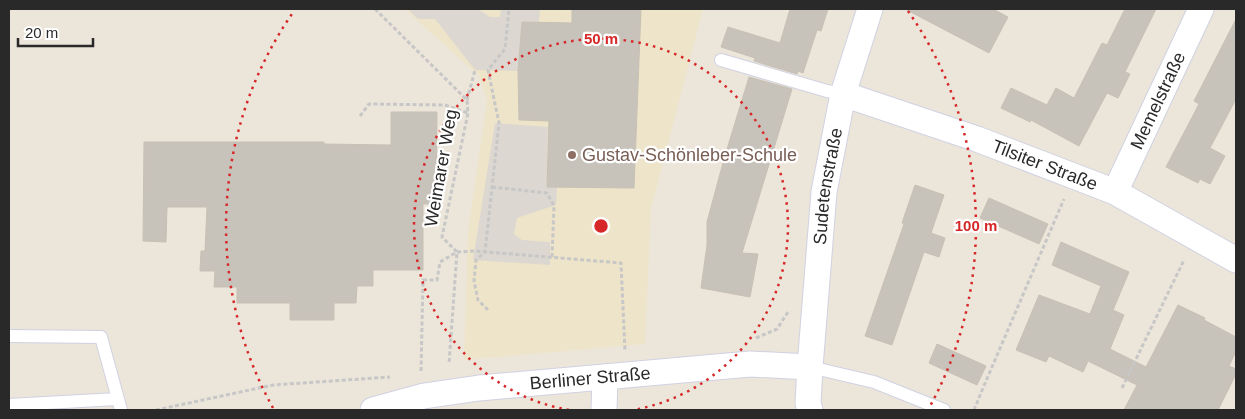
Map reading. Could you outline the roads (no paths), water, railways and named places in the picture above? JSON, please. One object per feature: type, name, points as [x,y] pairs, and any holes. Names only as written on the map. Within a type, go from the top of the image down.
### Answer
[{"type":"street","name":"Sudetenstraße","points":[[810,410],[808,403],[810,368],[824,192],[843,94],[870,9]]},
{"type":"street","name":"Memelstraße","points":[[1115,192],[1201,9]]},
{"type":"street","name":"Tilsiter Straße","points":[[843,94],[977,139],[1075,175],[1115,192],[1236,260]]},
{"type":"street","name":"Berliner Straße","points":[[373,410],[424,396],[479,388],[750,364],[810,368]]},
{"type":"street","points":[[604,410],[605,377]]},
{"type":"lane","points":[[721,60],[843,94]]},
{"type":"lane","points":[[9,336],[101,337],[119,404],[9,404]]},
{"type":"lane","points":[[810,368],[874,382],[944,410]]},
{"type":"place","name":"Gustav-Schönleber-Schule","points":[[572,155]]}]
